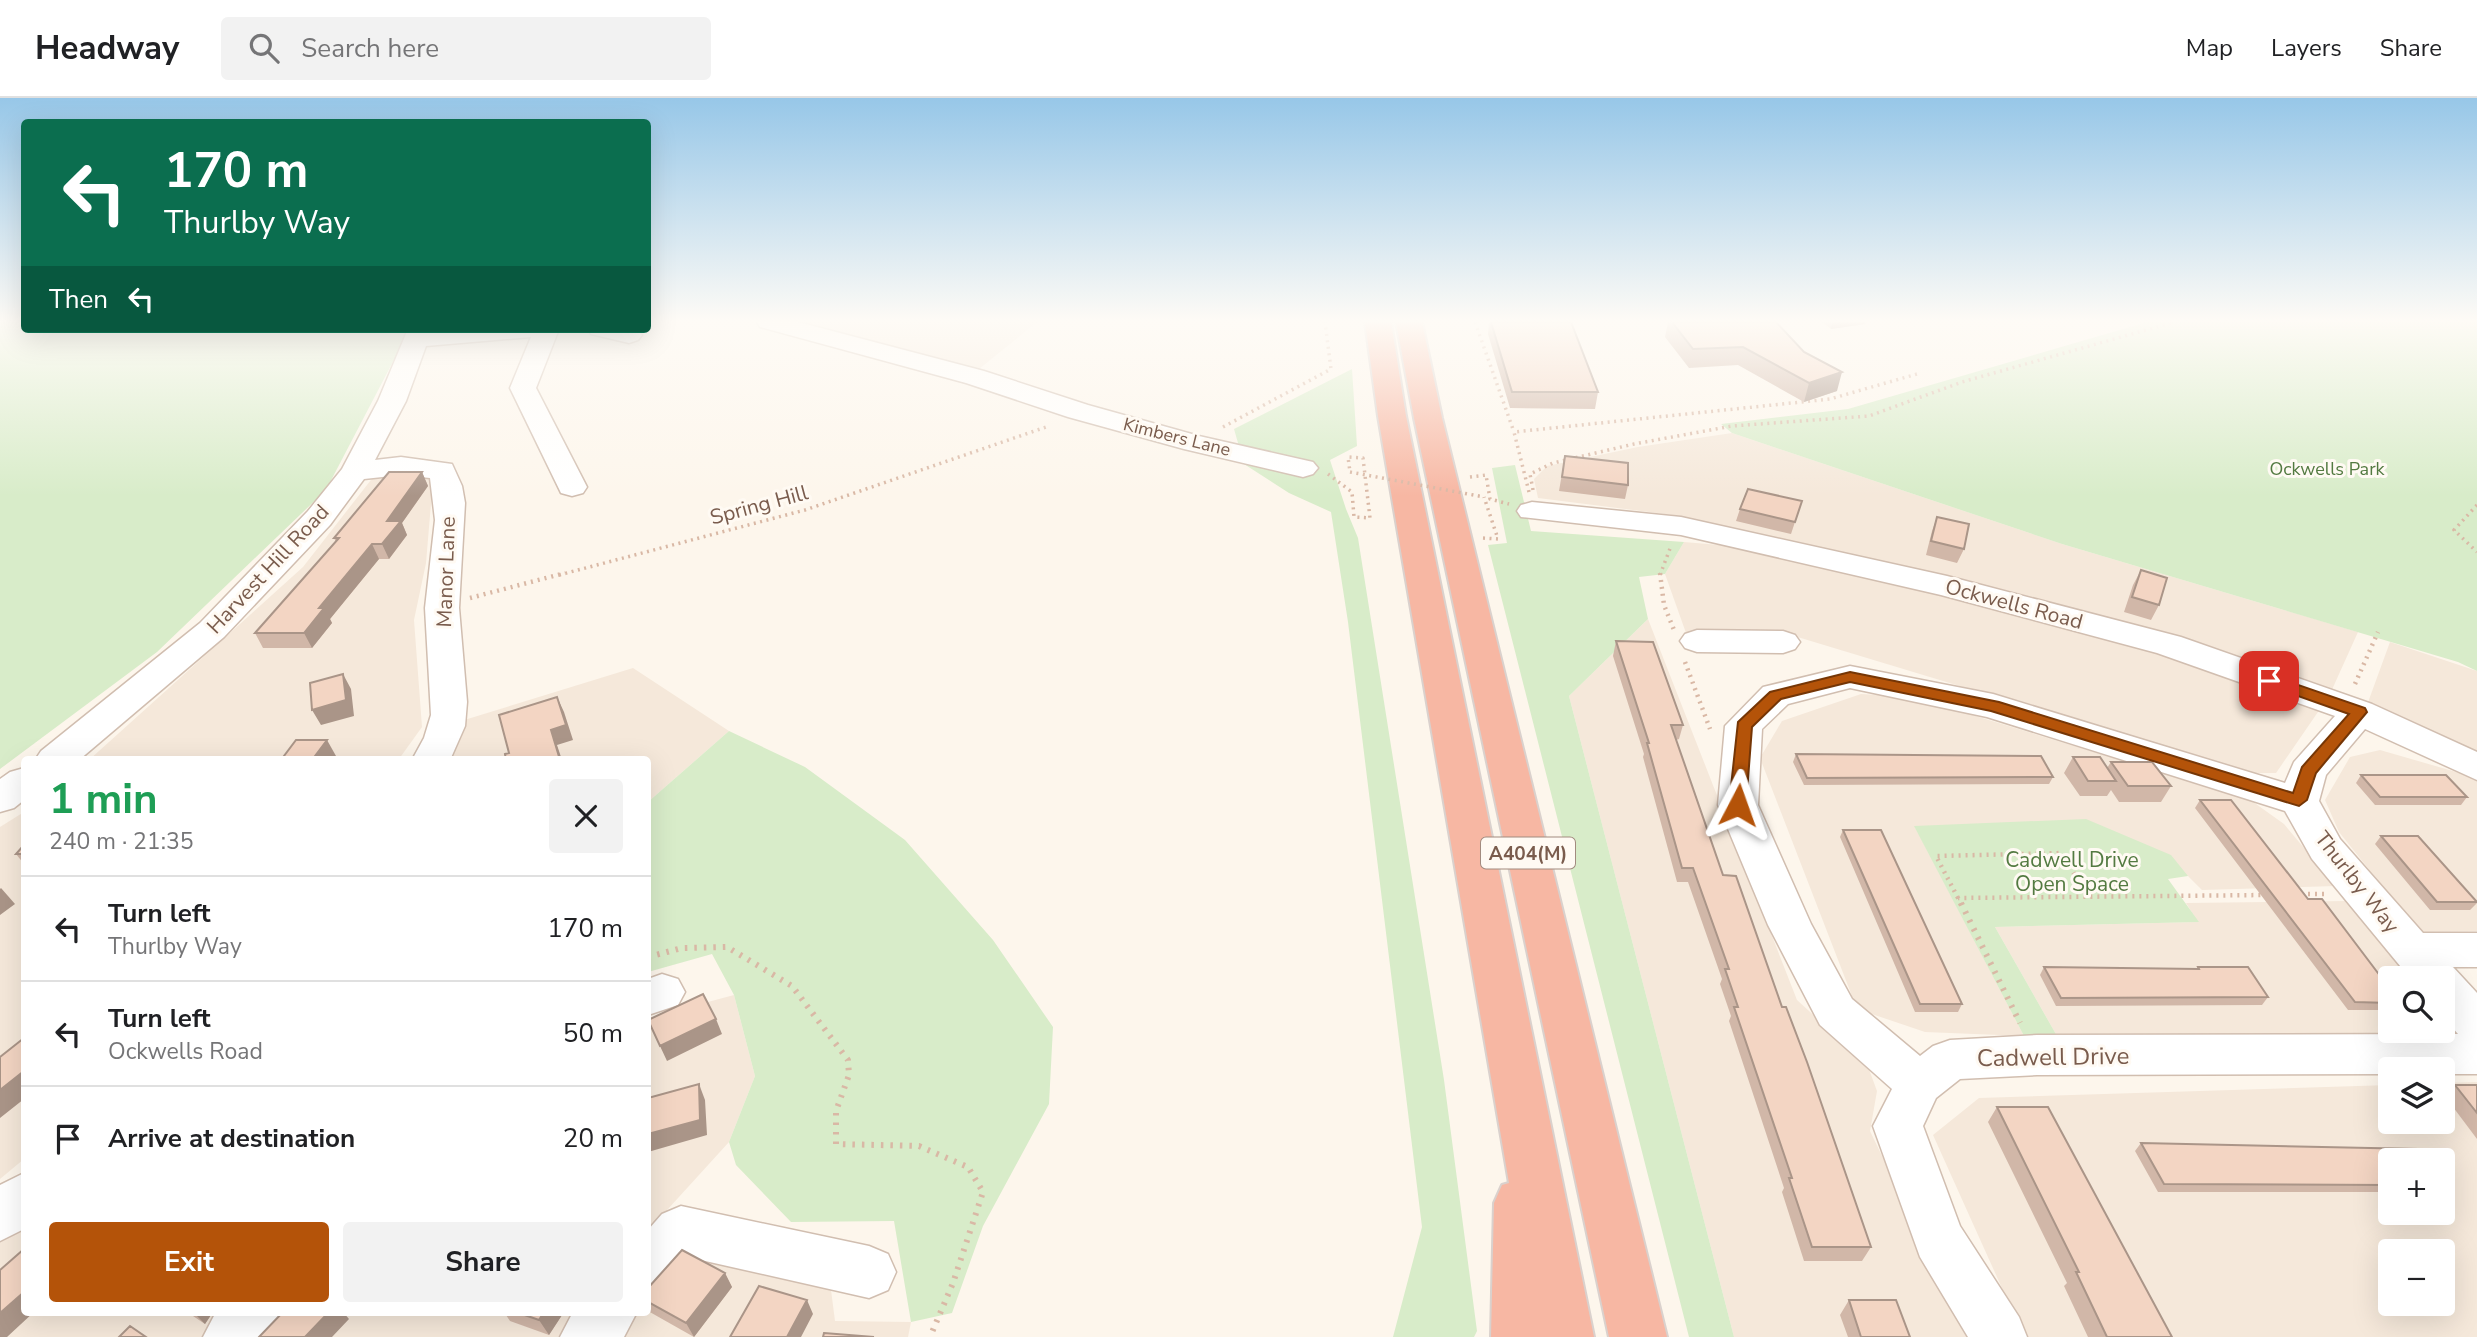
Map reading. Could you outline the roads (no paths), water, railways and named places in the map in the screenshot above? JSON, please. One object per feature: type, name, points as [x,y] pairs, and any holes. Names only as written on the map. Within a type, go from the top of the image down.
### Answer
[{"type":"highway","name":"A404(M)","points":[[1387,380],[1565,1337]]},
{"type":"highway","name":"A404(M)","points":[[1420,380],[1638,1337]]},
{"type":"highway","name":"A404(M)","points":[[1520,1096],[1520,1337]]},
{"type":"street","name":"Harvest Hill Road","points":[[59,756],[212,630],[289,551],[355,471],[401,380]]},
{"type":"street","points":[[526,380],[523,388],[572,487]]},
{"type":"street","name":"Kimbers Lane","points":[[983,380],[1077,411],[1194,443],[1303,468]]},
{"type":"street","name":"Manor Lane","points":[[355,471],[401,466],[442,470],[448,483],[449,526],[442,605],[449,717],[434,756]]},
{"type":"street","name":"Ockwells Road","points":[[1535,511],[1681,526],[1947,586],[2169,645],[2352,710],[2477,767]]},
{"type":"street","points":[[1697,641],[1783,642]]},
{"type":"street","points":[[1744,643],[1761,669],[1787,693]]},
{"type":"street","points":[[1919,1084],[1836,1012],[1790,925],[1738,805],[1744,726],[1776,695],[1850,677],[1993,706],[2299,800],[2308,771],[2352,710]]},
{"type":"street","points":[[0,798],[21,783]]},
{"type":"street","name":"Thurlby Way","points":[[2299,800],[2326,849],[2423,964]]},
{"type":"street","points":[[2423,964],[2477,950]]},
{"type":"street","points":[[2455,999],[2477,1024]]},
{"type":"street","name":"Cadwell Drive","points":[[1999,1337],[1939,1239],[1898,1126],[1919,1084],[1950,1060],[2037,1055],[2477,1054]]},
{"type":"street","points":[[0,1217],[21,1200]]},
{"type":"street","points":[[651,1266],[681,1231],[869,1272]]},
{"type":"street","points":[[232,1337],[250,1316]]},
{"type":"street","points":[[588,1337],[606,1316]]},
{"type":"park label","name":"Ockwells Park","points":[[2327,469]]},
{"type":"park label","name":"Cadwell Drive Open Space","points":[[2072,872]]}]
